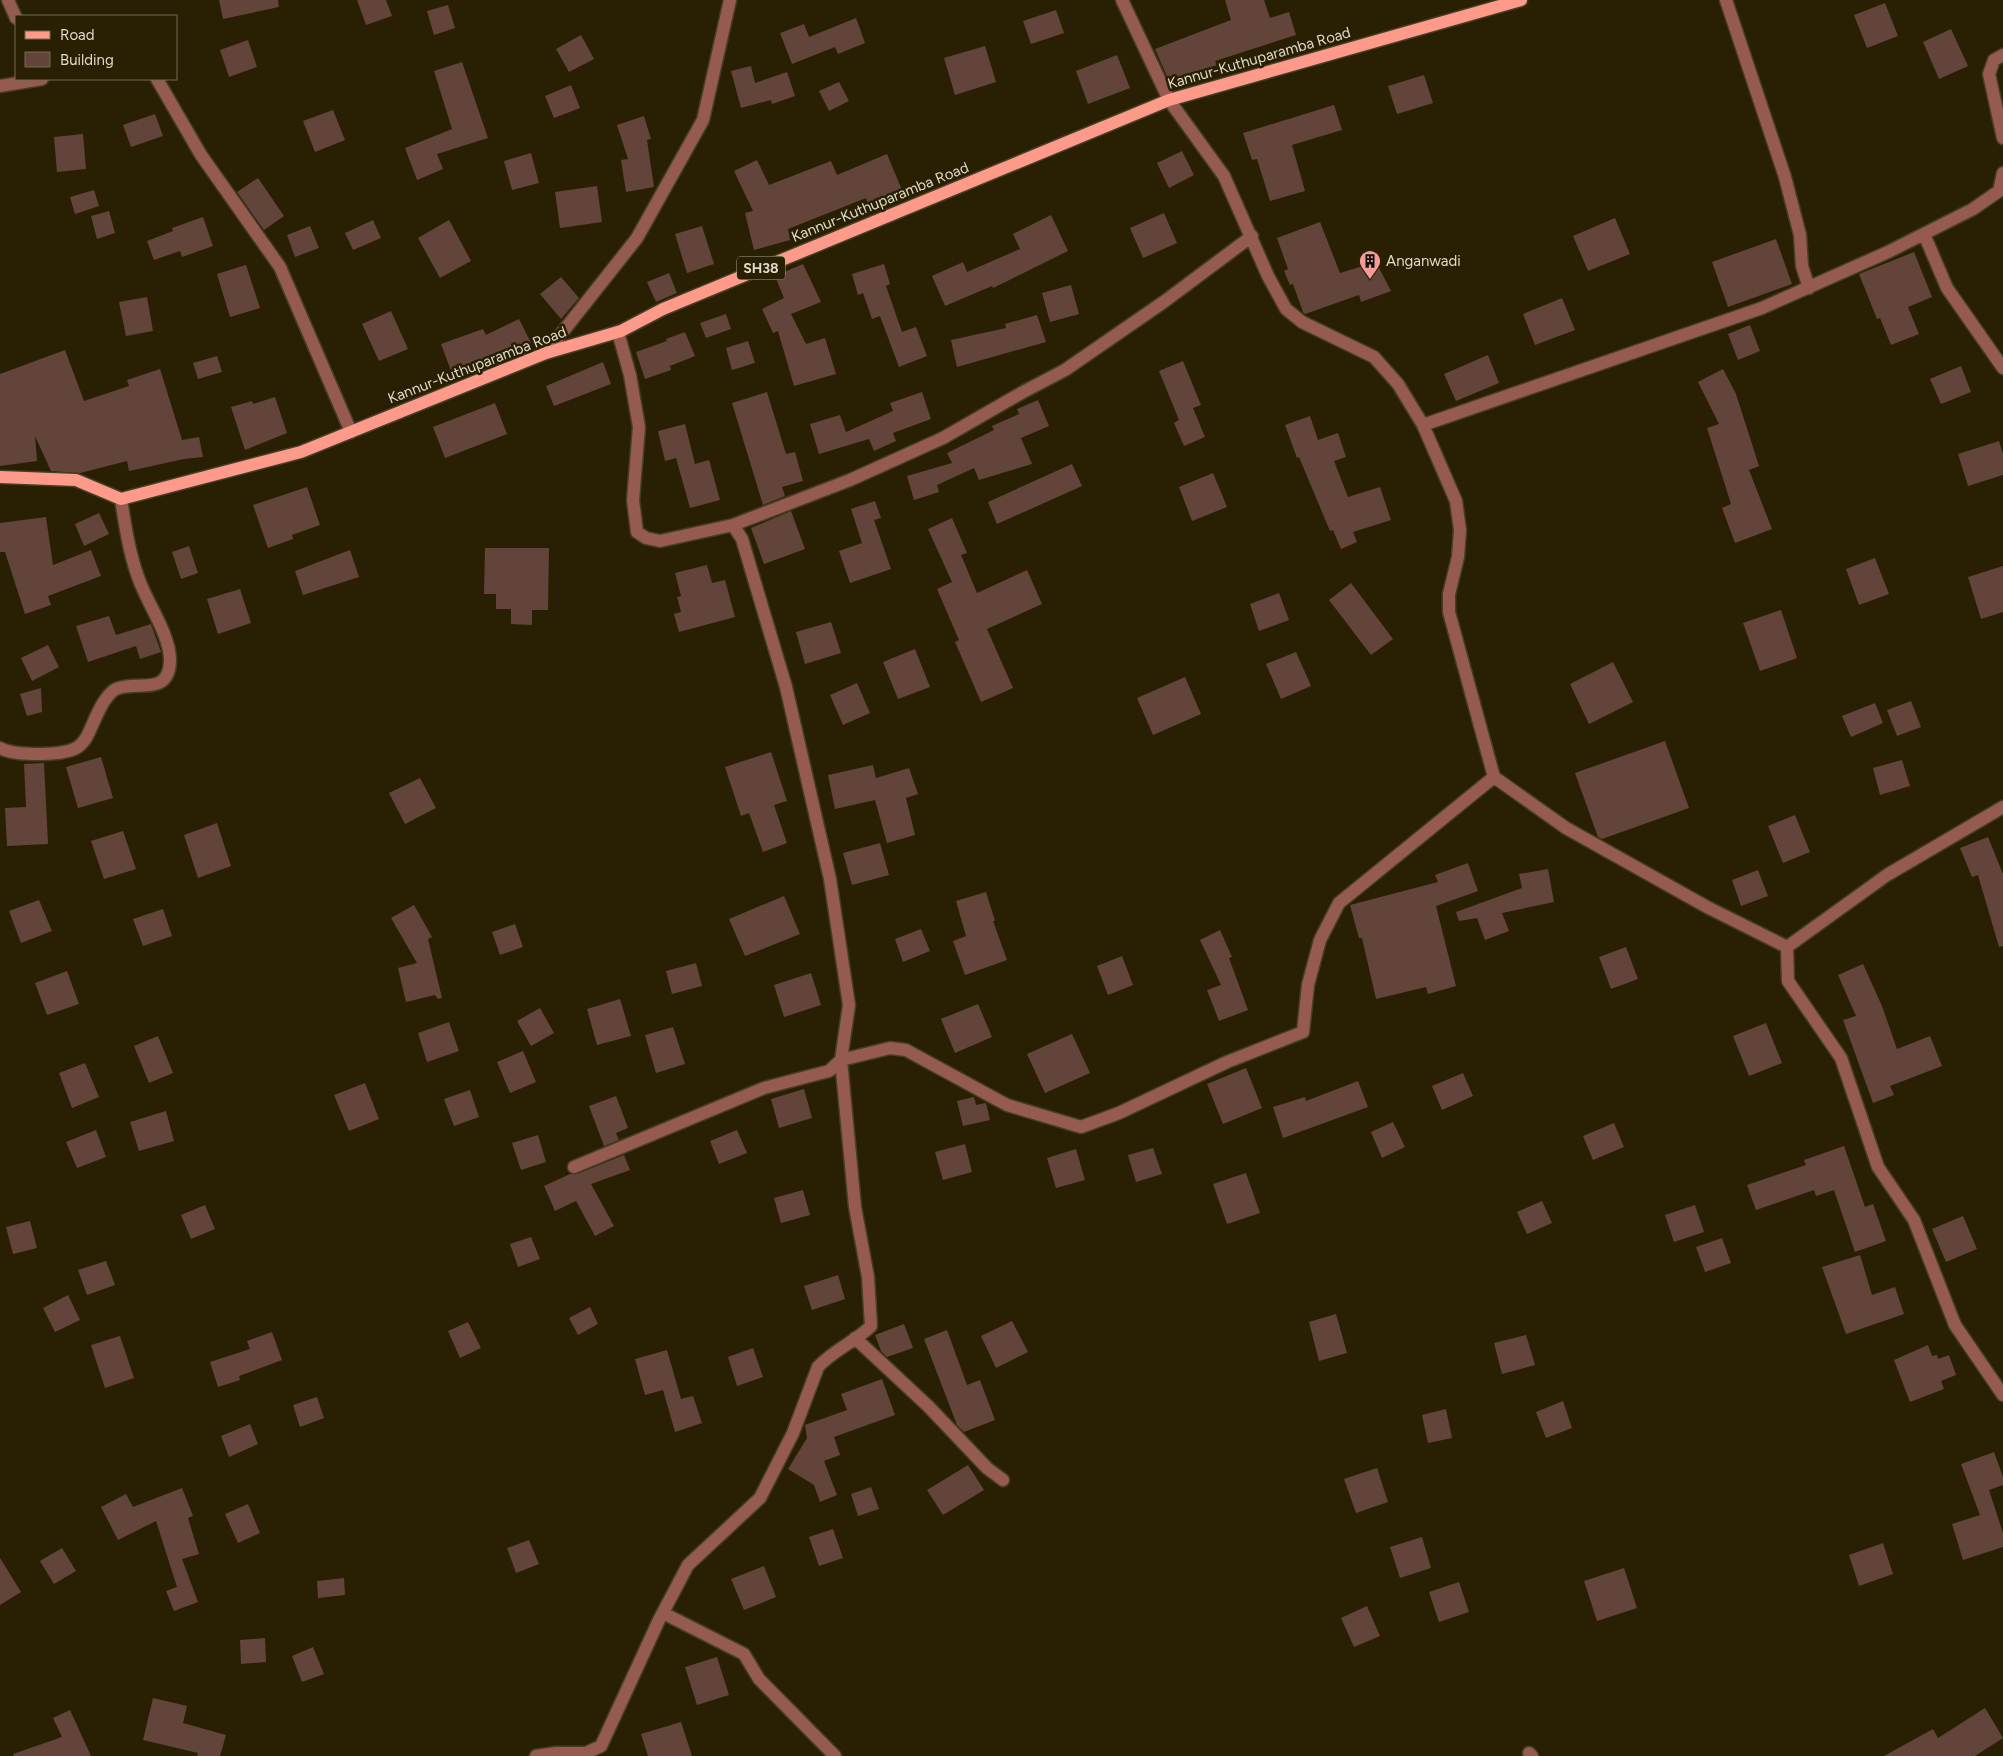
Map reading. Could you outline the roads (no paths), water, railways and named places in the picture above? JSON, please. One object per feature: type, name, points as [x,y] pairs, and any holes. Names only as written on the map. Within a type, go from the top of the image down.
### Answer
[{"type":"main road","name":"Kannur-Kuthuparamba Road","points":[[121,499],[301,452],[546,353],[618,332],[663,309],[1170,100],[1520,0]]},
{"type":"main road","points":[[0,477],[76,480],[121,499]]},
{"type":"street","points":[[8,0],[15,16]]},
{"type":"street","points":[[546,353],[637,238],[703,120],[730,0]]},
{"type":"street","points":[[1122,0],[1170,100],[1224,176],[1268,276],[1286,309],[1302,322],[1374,357],[1398,384],[1423,424],[1456,501],[1460,530],[1458,557],[1449,594],[1449,612],[1494,777],[1566,828],[1707,907],[1787,947]]},
{"type":"street","points":[[1726,0],[1784,176],[1800,235],[1802,266],[1809,288]]},
{"type":"street","points":[[2003,55],[1994,60],[1989,74],[2003,138]]},
{"type":"street","points":[[0,86],[39,80]]},
{"type":"street","points":[[158,80],[201,155],[280,266],[352,432]]},
{"type":"street","points":[[1423,424],[1762,308],[1809,288],[1973,209],[1998,191],[2003,173]]},
{"type":"street","points":[[1924,234],[1947,288],[2003,368]]},
{"type":"street","points":[[618,332],[630,375],[639,427],[633,500],[637,532],[646,538],[660,541],[734,525],[850,480],[943,438],[1065,370],[1165,301],[1252,236]]},
{"type":"street","points":[[0,748],[6,751],[33,754],[59,754],[77,749],[86,742],[96,715],[107,696],[115,690],[161,683],[166,675],[170,661],[162,628],[138,577],[125,528],[121,499]]},
{"type":"street","points":[[536,1756],[588,1755],[601,1746],[610,1731],[663,1613],[688,1565],[760,1498],[793,1433],[818,1367],[824,1359],[871,1326],[872,1307],[855,1207],[842,1060],[849,1005],[830,879],[786,686],[742,538],[734,525]]},
{"type":"street","points":[[574,1167],[764,1088],[828,1071],[842,1060],[890,1048],[906,1050],[1007,1105],[1081,1127],[1119,1113],[1227,1062],[1303,1032],[1308,985],[1320,940],[1339,903],[1494,777]]},
{"type":"street","points":[[1787,947],[1887,874],[2003,807]]},
{"type":"street","points":[[1787,947],[1788,981],[1841,1058],[1878,1167],[1914,1220],[1956,1325],[2003,1395]]},
{"type":"street","points":[[855,1338],[928,1406],[987,1468],[1003,1480]]},
{"type":"street","points":[[663,1613],[744,1654],[759,1679],[835,1756]]},
{"type":"place","name":"Anganwadi","points":[[1370,280]]}]
